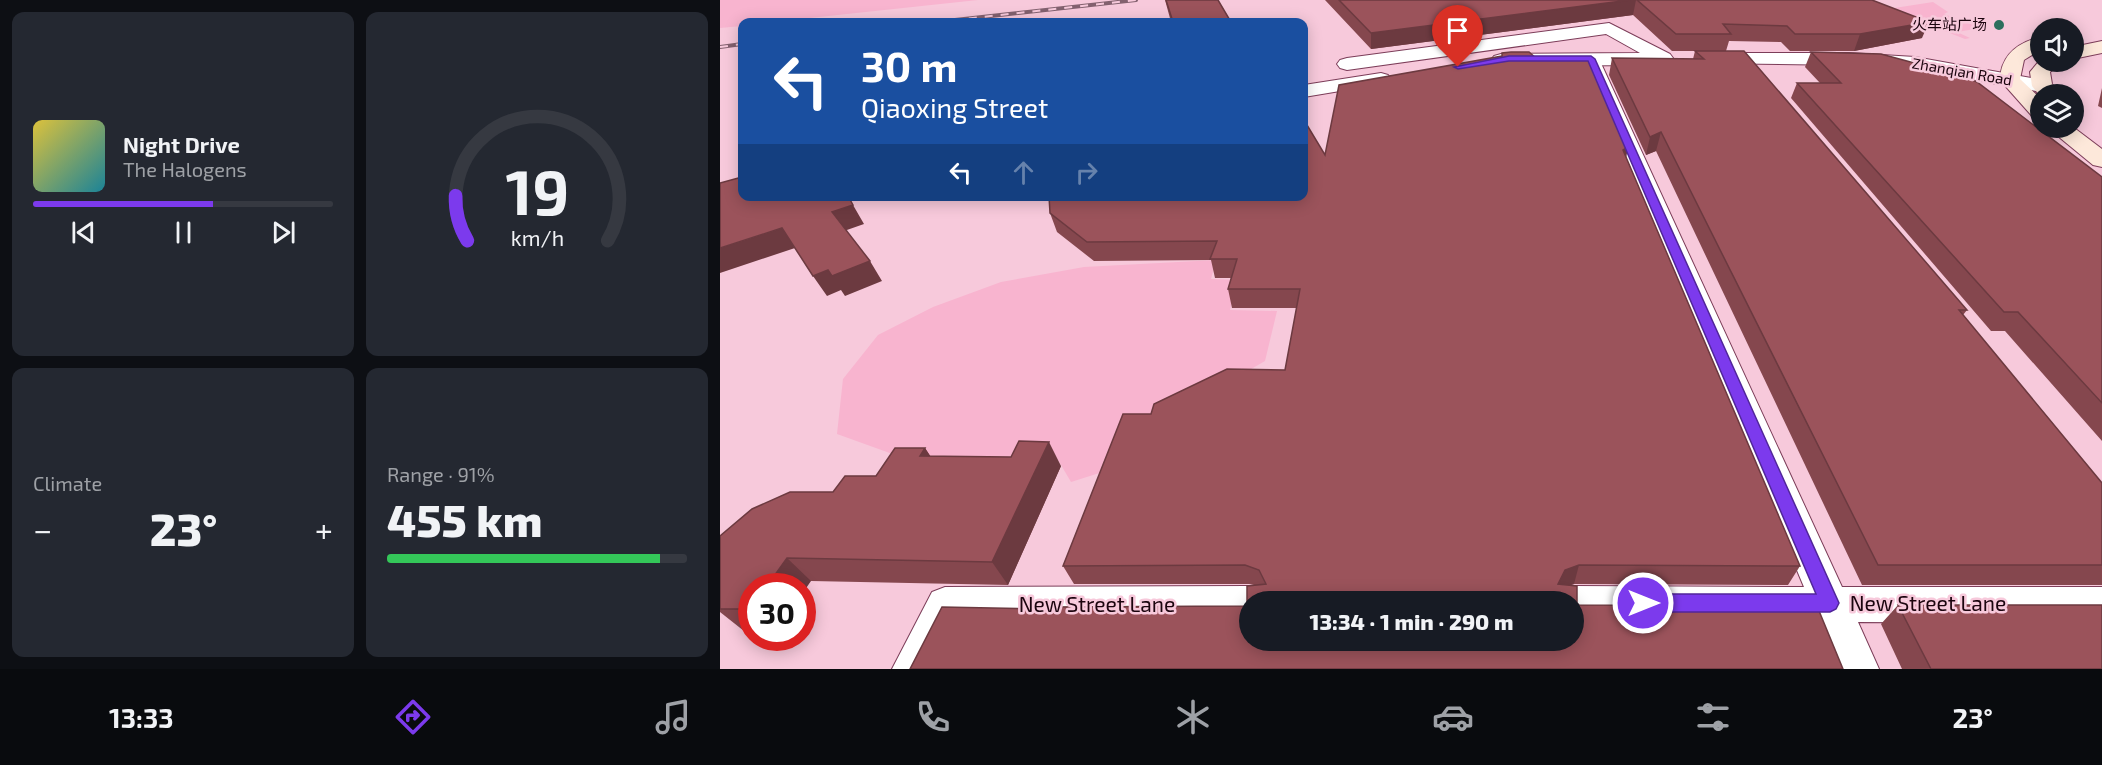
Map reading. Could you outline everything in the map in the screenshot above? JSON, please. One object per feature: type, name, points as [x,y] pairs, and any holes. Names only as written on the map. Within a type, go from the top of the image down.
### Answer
[{"type":"main road","points":[[2084,46],[2102,30]]},
{"type":"main road","points":[[2030,47],[2014,59],[2009,66],[2010,80],[2030,101]]},
{"type":"main road","points":[[2084,124],[2102,138]]},
{"type":"main road","points":[[2072,138],[2102,160]]},
{"type":"street","name":"Zhanqian Road","points":[[1326,66],[1609,28],[1665,59]]},
{"type":"street","name":"Zhanqian Road","points":[[1308,90],[1509,59],[1849,59],[1915,63],[2030,86]]},
{"type":"street","points":[[1591,59],[1859,669]]},
{"type":"street","points":[[1746,59],[1769,86]]},
{"type":"street","name":"New Street Lane","points":[[1584,603],[2102,605]]},
{"type":"street","name":"New Street Lane","points":[[912,669],[945,605],[1239,604]]},
{"type":"shaded area","points":[[720,0],[978,0],[809,18],[738,18],[738,26],[720,28]]},
{"type":"shaded area","points":[[1933,2],[1948,12],[1944,14],[1981,28],[1957,32],[1970,38],[1965,39],[1888,9]]},
{"type":"shaded area","points":[[1216,260],[1211,279],[1236,280],[1230,310],[1277,311],[1265,361],[1161,421],[1112,469],[1071,482],[1054,453],[1009,473],[923,465],[837,434],[843,379],[878,335],[933,307],[1001,282],[1084,267]]},
{"type":"building","points":[[1166,0],[1218,0],[1229,18],[1172,18]]},
{"type":"building","points":[[1339,0],[1630,0],[1371,33]]},
{"type":"building","points":[[1637,0],[1872,0],[1929,22],[1860,34],[1795,34],[1787,26],[1723,24],[1731,34],[1676,34]]},
{"type":"building","points":[[1695,51],[1744,51],[1967,310],[1959,310],[2102,483],[2102,565],[1878,565],[1661,132],[1650,137],[1612,58],[1704,59]]},
{"type":"building","points":[[1511,52],[1529,52],[1537,59],[1590,59],[1628,147],[1623,150],[1800,566],[1579,565],[1565,570],[1558,584],[1577,586],[1577,591],[1247,591],[1247,586],[1266,584],[1259,570],[1245,565],[1063,566],[1123,414],[1151,414],[1154,404],[1227,369],[1285,370],[1300,289],[1228,289],[1237,259],[1210,259],[1217,241],[1087,242],[1050,213],[1049,201],[1308,201],[1308,127],[1325,155],[1339,85],[1502,56],[1502,53]]},
{"type":"building","points":[[1811,52],[1881,54],[1966,77],[1977,82],[2030,122],[2030,138],[2051,138],[2102,177],[2102,403],[2018,312],[2004,312],[1797,83],[1841,83]]},
{"type":"building","points":[[738,178],[738,201],[851,201],[853,205],[832,212],[870,261],[832,276],[828,270],[813,276],[782,228],[720,248],[720,183]]},
{"type":"building","points":[[1019,441],[1049,442],[992,562],[787,558],[776,573],[738,573],[738,609],[720,609],[720,536],[752,509],[790,492],[833,492],[845,476],[876,476],[895,448],[925,448],[920,456],[1011,457]]},
{"type":"building","points":[[1584,605],[1817,606],[1843,669],[910,669],[942,607],[1046,609],[1047,607],[1239,606],[1239,651],[1584,651]]},
{"type":"building","points":[[1898,605],[2102,605],[2102,669],[1931,669]]},
{"type":"railway","points":[[973,18],[1136,0]]},
{"type":"railway","points":[[720,47],[738,45]]},
{"type":"place","name":"火车站广场","points":[[1999,25]]},
{"type":"route","points":[[1458,67],[1509,59],[1591,59],[1830,603],[1643,603]]}]
